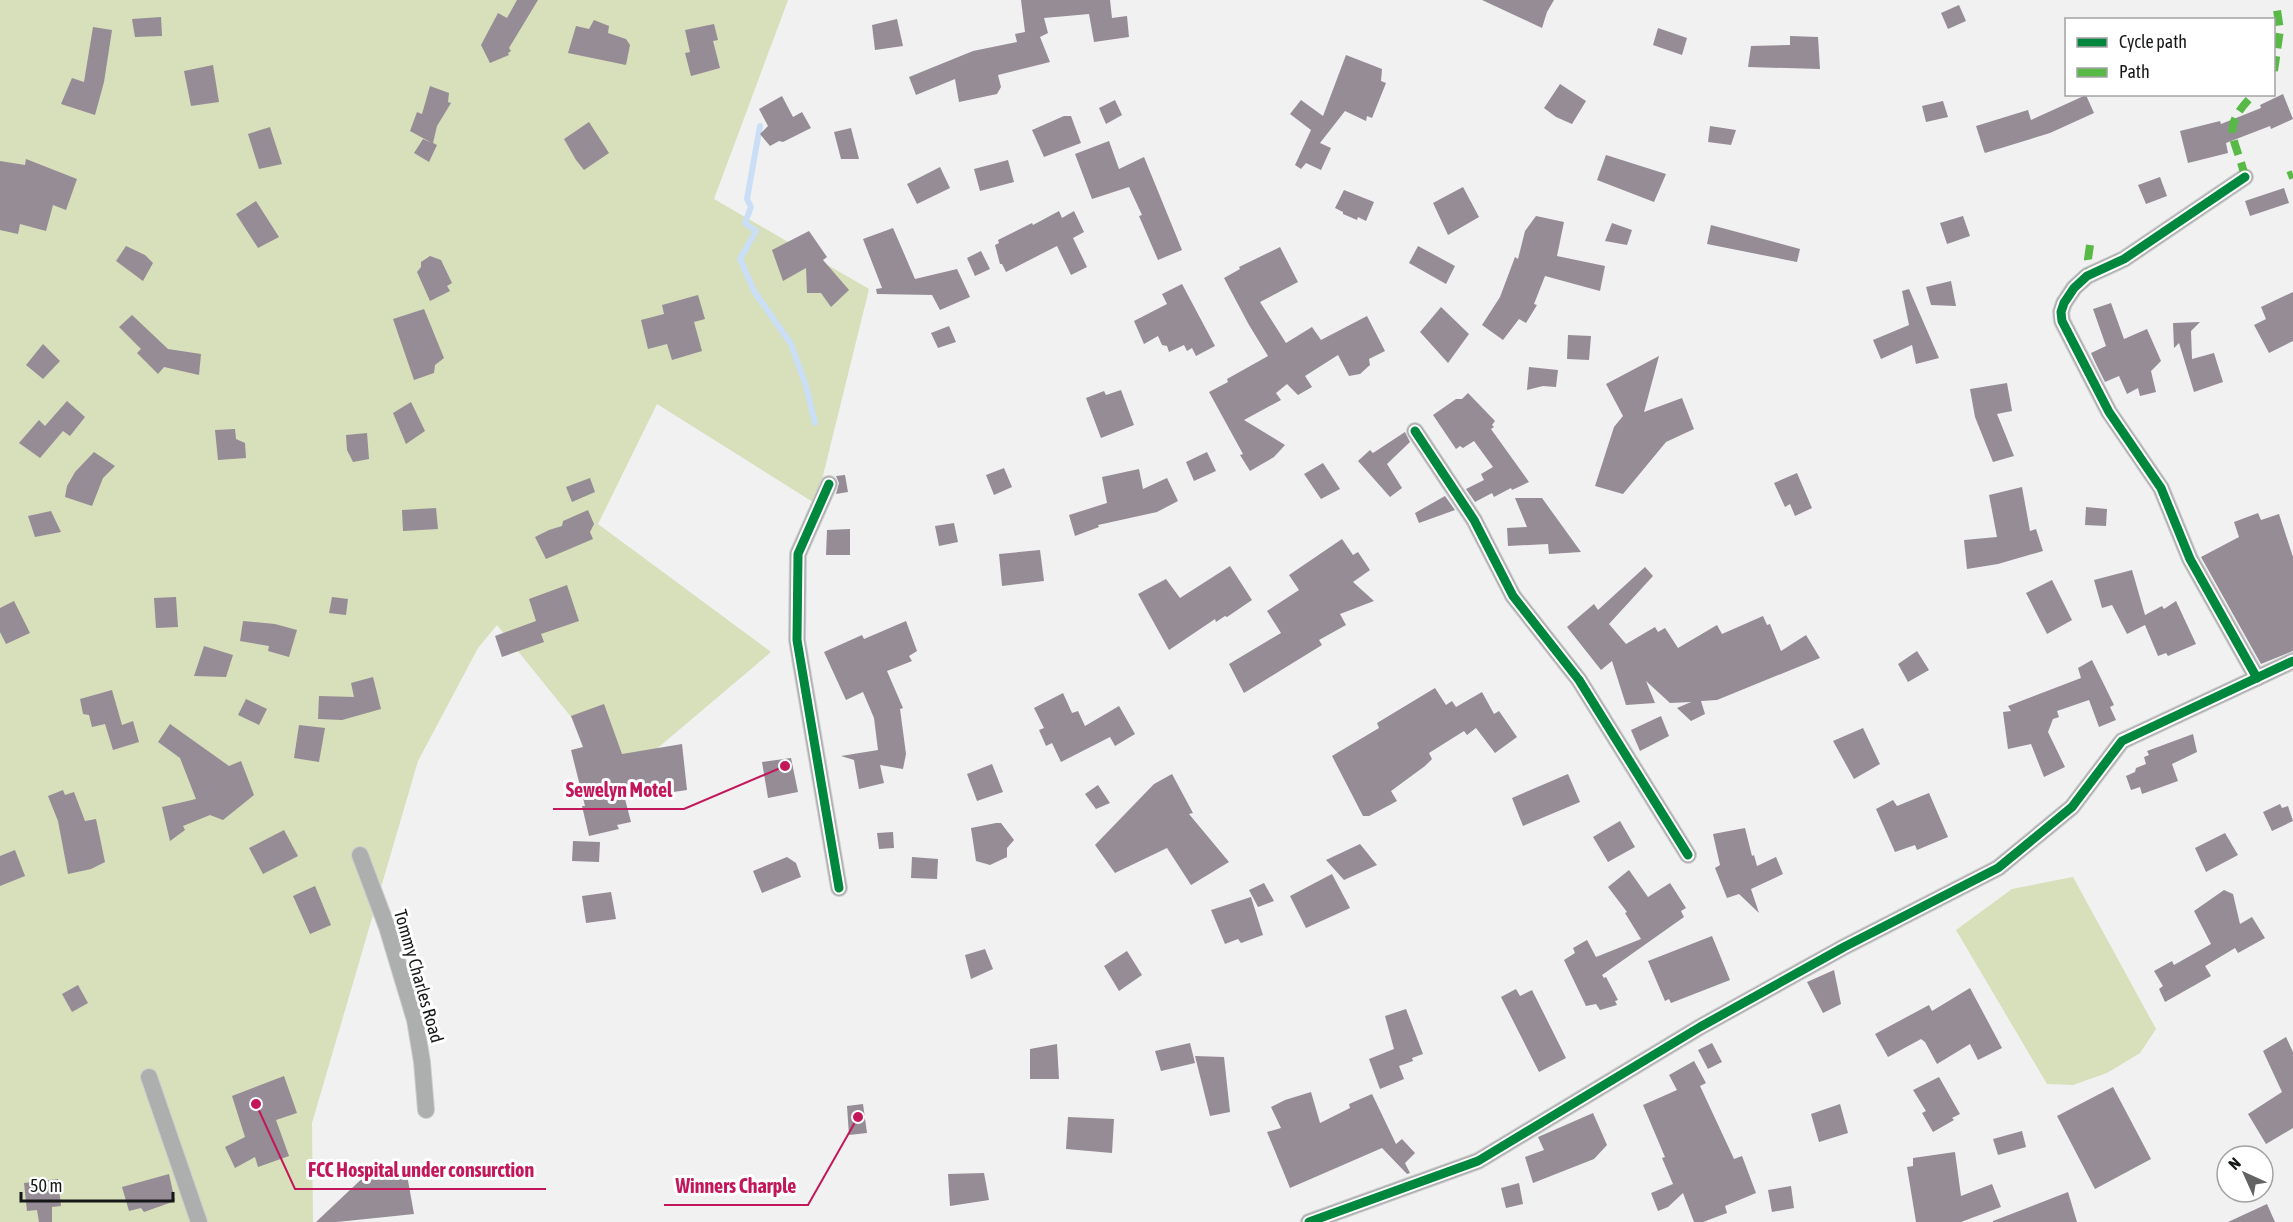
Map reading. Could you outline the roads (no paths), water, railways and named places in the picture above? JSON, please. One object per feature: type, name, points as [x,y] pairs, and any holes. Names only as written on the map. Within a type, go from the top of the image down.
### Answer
[{"type":"street","points":[[2245,177],[2124,259],[2087,276],[2074,288],[2061,312],[2062,321],[2109,411],[2161,488],[2190,559],[2257,678]]},
{"type":"street","points":[[1415,431],[1474,520],[1513,596],[1579,680],[1688,855]]},
{"type":"street","points":[[829,484],[798,554],[797,640],[839,888]]},
{"type":"street","points":[[1309,1222],[1478,1161],[1700,1027],[1844,947],[1998,867],[2072,807],[2122,741],[2293,661]]},
{"type":"street","name":"Tommy Charles Road","points":[[360,855],[383,916],[415,1020],[422,1062],[426,1110]]},
{"type":"street","points":[[149,1077],[200,1222]]},
{"type":"waterway","points":[[760,126],[747,199],[751,207],[745,223],[756,231],[740,259],[754,291],[791,344],[806,386],[815,423]]},
{"type":"place","name":"Sewelyn Motel","points":[[785,766]]},
{"type":"place","name":"FCC Hospital under consurction","points":[[256,1104]]},
{"type":"place","name":"Winners Charple","points":[[858,1117]]}]
